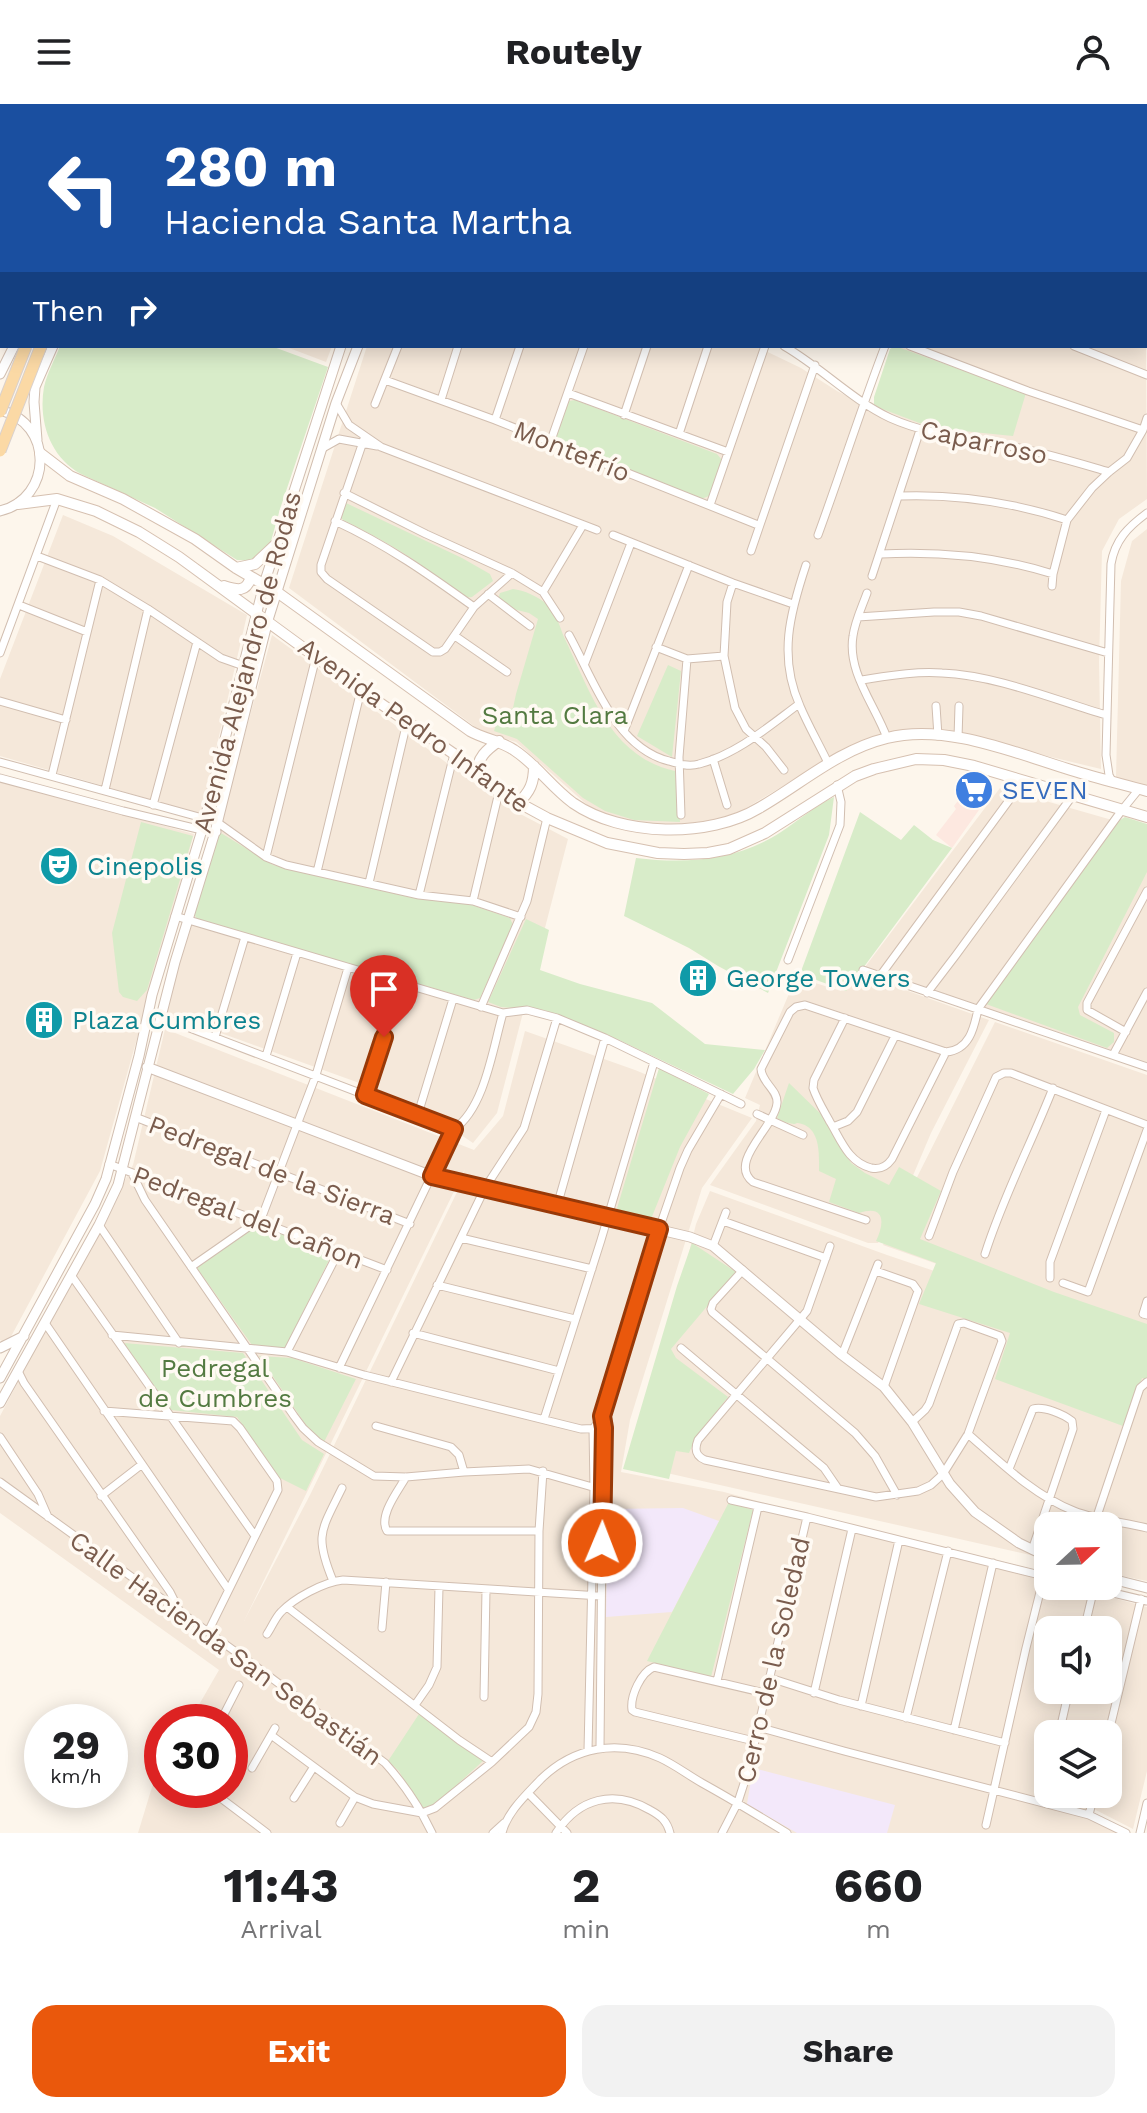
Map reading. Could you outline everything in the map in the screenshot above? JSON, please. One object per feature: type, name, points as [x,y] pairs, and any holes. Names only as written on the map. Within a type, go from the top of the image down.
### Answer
[{"type":"main road","points":[[0,411],[25,348]]},
{"type":"main road","points":[[0,451],[40,348]]},
{"type":"main road","name":"Avenida Pedro Infante","points":[[39,448],[70,476],[123,499],[182,531],[277,592],[470,731],[513,749],[576,805],[603,818],[655,828],[704,828],[745,816],[853,750],[887,738],[909,735],[979,742],[1143,790]]},
{"type":"main road","name":"Avenida Pedro Infante","points":[[18,504],[57,499],[96,511],[139,532],[215,582],[454,754],[499,792],[547,818],[607,843],[658,853],[708,853],[729,849],[765,833],[837,785],[874,769],[928,759],[974,766],[1147,817]]},
{"type":"main road","points":[[236,568],[255,564],[275,545]]},
{"type":"main road","points":[[215,582],[239,590],[248,586],[251,577]]},
{"type":"main road","points":[[476,774],[479,759],[499,741]]},
{"type":"main road","points":[[518,803],[531,788],[534,766]]},
{"type":"street","points":[[0,374],[13,348]]},
{"type":"street","points":[[1,513],[18,504],[30,492],[38,477],[35,387],[52,348]]},
{"type":"street","name":"Avenida Alejandro de Rodas","points":[[2,1369],[24,1336],[95,1204],[109,1164],[137,1064],[152,995],[202,830],[275,545],[340,348]]},
{"type":"street","name":"Avenida Alejandro de Rodas","points":[[0,1403],[127,1171],[147,1067],[216,827],[268,620],[336,403],[357,348]]},
{"type":"street","points":[[375,404],[397,348]]},
{"type":"street","points":[[441,400],[457,348]]},
{"type":"street","points":[[495,420],[519,348]]},
{"type":"street","points":[[550,443],[583,348]]},
{"type":"street","points":[[624,415],[646,348]]},
{"type":"street","points":[[679,434],[707,348]]},
{"type":"street","points":[[710,505],[764,348]]},
{"type":"street","name":"Caparroso","points":[[787,348],[815,365],[863,403],[920,430],[1019,448],[1109,472]]},
{"type":"street","points":[[818,535],[884,348]]},
{"type":"street","points":[[915,348],[1143,430]]},
{"type":"street","points":[[1079,348],[1147,375]]},
{"type":"street","points":[[751,551],[815,365]]},
{"type":"street","name":"Montefrío","points":[[385,380],[495,420],[758,525]]},
{"type":"street","points":[[568,393],[728,452]]},
{"type":"street","points":[[336,403],[349,425],[363,440]]},
{"type":"street","points":[[0,411],[20,419],[39,448]]},
{"type":"street","points":[[1052,586],[1067,520],[1109,472],[1127,458],[1147,418]]},
{"type":"street","points":[[872,576],[920,430]]},
{"type":"street","points":[[323,448],[339,439],[363,440],[597,530]]},
{"type":"street","points":[[363,440],[321,565],[321,572],[327,579],[433,652],[440,652],[474,607],[512,573]]},
{"type":"street","points":[[344,493],[512,573],[543,592],[560,618]]},
{"type":"street","points":[[900,496],[961,496],[1020,506],[1067,520]]},
{"type":"street","points":[[0,653],[57,499]]},
{"type":"street","points":[[1112,781],[1106,755],[1106,715],[1112,555],[1124,532],[1147,513]]},
{"type":"street","points":[[335,521],[408,559],[474,607]]},
{"type":"street","points":[[543,592],[583,525]]},
{"type":"street","points":[[613,535],[793,604]]},
{"type":"street","points":[[585,663],[631,543]]},
{"type":"street","points":[[881,554],[952,554],[999,560],[1053,574]]},
{"type":"street","points":[[37,556],[100,580],[221,658],[255,670]]},
{"type":"street","points":[[624,731],[689,565]]},
{"type":"street","points":[[806,565],[789,624],[789,664],[799,704],[828,763]]},
{"type":"street","points":[[52,775],[100,580]]},
{"type":"street","points":[[733,583],[727,602],[726,672],[739,719],[784,770]]},
{"type":"street","points":[[867,593],[858,617],[852,650],[861,680],[887,738]]},
{"type":"street","points":[[488,594],[530,626]]},
{"type":"street","points":[[19,605],[87,632]]},
{"type":"street","points":[[105,790],[148,609]]},
{"type":"street","points":[[858,617],[959,612],[1108,653]]},
{"type":"street","points":[[569,635],[610,714],[633,742],[662,760],[690,766],[713,759],[755,736],[799,704]]},
{"type":"street","points":[[455,636],[507,672]]},
{"type":"street","points":[[153,805],[197,642]]},
{"type":"street","points":[[656,647],[687,659],[724,656]]},
{"type":"street","points":[[266,857],[316,657]]},
{"type":"street","points":[[681,815],[680,764],[687,659]]},
{"type":"street","points":[[861,680],[923,672],[965,675],[1106,715]]},
{"type":"street","points":[[317,872],[361,690]]},
{"type":"street","points":[[0,701],[66,720]]},
{"type":"street","points":[[936,706],[938,736]]},
{"type":"street","points":[[958,738],[959,706]]},
{"type":"street","points":[[369,883],[407,722]]},
{"type":"street","points":[[419,895],[454,754]]},
{"type":"street","points":[[1097,778],[1106,755]]},
{"type":"street","points":[[713,759],[727,805]]},
{"type":"street","points":[[3,763],[205,818],[266,857],[286,865],[419,895],[473,901],[521,917]]},
{"type":"street","points":[[0,778],[202,830],[216,827]]},
{"type":"street","points":[[880,976],[1024,780]]},
{"type":"street","points":[[788,960],[840,825],[841,802],[837,785]]},
{"type":"street","points":[[866,1220],[753,1182],[744,1168],[776,1108],[776,1098],[761,1069],[790,1012],[805,1005],[946,1052],[962,1048],[968,1041],[978,1009],[1122,810],[1143,790]]},
{"type":"street","points":[[473,901],[499,792]]},
{"type":"street","points":[[927,993],[1073,795]]},
{"type":"street","points":[[481,1007],[521,917],[547,818]]},
{"type":"street","points":[[1126,1032],[1092,1015],[1086,1007],[1147,891]]},
{"type":"street","points":[[175,916],[503,1013],[527,1010],[557,1018],[741,1104]]},
{"type":"street","points":[[215,1037],[245,937]]},
{"type":"street","points":[[266,1056],[297,953]]},
{"type":"street","points":[[191,1267],[258,1220],[265,1208],[316,1075],[348,968]]},
{"type":"street","points":[[863,970],[1147,1067]]},
{"type":"street","points":[[365,1095],[400,983]]},
{"type":"street","points":[[1113,1055],[1147,992]]},
{"type":"street","points":[[418,1114],[453,999]]},
{"type":"street","points":[[339,1368],[454,1129],[468,1117],[477,1101],[503,1013]]},
{"type":"street","points":[[161,1017],[454,1129]]},
{"type":"street","points":[[391,1382],[485,1188],[527,1119],[557,1018]]},
{"type":"street","points":[[845,1018],[813,1084],[815,1094],[844,1147],[852,1157],[869,1167],[880,1168],[889,1164],[946,1052]]},
{"type":"street","points":[[833,1127],[848,1121],[857,1112],[895,1036]]},
{"type":"street","points":[[557,1206],[605,1038]]},
{"type":"street","points":[[544,1419],[654,1062]]},
{"type":"street","points":[[147,1067],[432,1176],[659,1229],[713,1246],[884,1387],[912,1422],[960,1498],[996,1528],[1032,1550],[1073,1429],[1072,1421],[1035,1408],[1030,1412],[1009,1469]]},
{"type":"street","points":[[929,1236],[993,1081],[1004,1073],[1011,1073],[1147,1128],[1088,1292],[1063,1283]]},
{"type":"street","points":[[985,1254],[999,1212],[1053,1088]]},
{"type":"street","points":[[588,1750],[593,1429],[602,1416],[659,1229],[688,1150],[721,1094]]},
{"type":"street","points":[[1050,1278],[1050,1262],[1106,1110]]},
{"type":"street","points":[[757,1114],[803,1135]]},
{"type":"street","name":"Pedregal de la Sierra","points":[[135,1117],[410,1224]]},
{"type":"street","name":"Pedregal del Cañon","points":[[109,1164],[387,1270]]},
{"type":"street","points":[[127,1171],[303,1428],[318,1442],[380,1477],[518,1468],[543,1471],[603,1490]]},
{"type":"street","points":[[713,1246],[726,1212]]},
{"type":"street","points":[[723,1221],[826,1258]]},
{"type":"street","points":[[99,1225],[179,1343]]},
{"type":"street","points":[[461,1238],[592,1269]]},
{"type":"street","points":[[830,1246],[811,1303],[801,1319],[698,1440],[697,1454],[705,1460],[876,1497],[918,1491],[943,1474],[968,1434],[1001,1338],[998,1334],[964,1323],[958,1324],[929,1404],[912,1422]]},
{"type":"street","points":[[287,1352],[339,1251]]},
{"type":"street","points":[[842,1355],[877,1267],[913,1284],[918,1291],[884,1387]]},
{"type":"street","points":[[743,1270],[713,1303],[711,1309],[714,1315],[866,1444],[897,1495]]},
{"type":"street","points":[[71,1275],[255,1536]]},
{"type":"street","points":[[437,1285],[575,1319]]},
{"type":"street","points":[[1145,1314],[1147,1301]]},
{"type":"street","points":[[45,1323],[228,1589]]},
{"type":"street","points":[[413,1333],[559,1371]]},
{"type":"street","points":[[112,1335],[287,1352],[391,1382],[581,1429],[604,1428]]},
{"type":"street","points":[[0,1348],[24,1336]]},
{"type":"street","points":[[681,1348],[824,1468],[837,1487]]},
{"type":"street","points":[[2,1369],[16,1375],[24,1383],[170,1592],[179,1612]]},
{"type":"street","points":[[1098,1512],[1144,1385]]},
{"type":"street","points":[[104,1411],[228,1420],[237,1424],[274,1476],[278,1490],[208,1632]]},
{"type":"street","points":[[600,1748],[602,1416]]},
{"type":"street","points":[[376,1426],[451,1447],[459,1455],[464,1472]]},
{"type":"street","points":[[968,1434],[1050,1499],[1076,1512]]},
{"type":"street","points":[[0,1437],[38,1494],[48,1517]]},
{"type":"street","points":[[101,1496],[141,1465]]},
{"type":"street","points":[[252,1768],[273,1732],[313,1768],[355,1797],[373,1804],[422,1813],[435,1808],[529,1727],[536,1712],[538,1694],[539,1531],[543,1471]]},
{"type":"street","points":[[406,1477],[384,1520],[387,1531],[539,1531]]},
{"type":"street","name":"Calle Hacienda San Sebastián","points":[[0,1482],[385,1763],[422,1813],[432,1833]]},
{"type":"street","points":[[333,1581],[324,1559],[321,1538],[342,1488]]},
{"type":"street","points":[[731,1500],[1034,1573]]},
{"type":"street","points":[[717,1681],[758,1507]]},
{"type":"street","name":"Cerro de la Soledad","points":[[722,1833],[738,1802],[748,1771],[807,1517]]},
{"type":"street","points":[[1122,1520],[1146,1524]]},
{"type":"street","points":[[814,1693],[852,1529]]},
{"type":"street","points":[[861,1706],[899,1540]]},
{"type":"street","points":[[906,1718],[948,1551]]},
{"type":"street","points":[[954,1730],[993,1563]]},
{"type":"street","points":[[267,1634],[287,1607],[333,1581],[601,1596]]},
{"type":"street","points":[[382,1628],[386,1582]]},
{"type":"street","points":[[1122,1582],[1147,1588]]},
{"type":"street","points":[[415,1705],[437,1667],[439,1587]]},
{"type":"street","points":[[484,1697],[486,1590]]},
{"type":"street","points":[[1112,1720],[1144,1600],[1122,1595]]},
{"type":"street","points":[[986,1825],[1040,1600]]},
{"type":"street","points":[[287,1607],[492,1762]]},
{"type":"street","points":[[754,1741],[635,1712],[631,1707],[644,1674],[650,1668],[660,1667],[765,1693]]},
{"type":"street","points":[[770,1678],[814,1693],[1005,1743]]},
{"type":"street","points":[[229,1704],[239,1685]]},
{"type":"street","points":[[758,1727],[1034,1800]]},
{"type":"street","points":[[493,1833],[559,1764],[588,1750],[600,1748],[635,1751],[661,1759],[787,1833]]},
{"type":"street","points":[[294,1798],[313,1768]]},
{"type":"street","points":[[528,1793],[561,1831],[584,1806],[603,1798],[612,1798],[640,1804],[658,1814],[666,1822],[670,1833]]},
{"type":"street","points":[[340,1823],[355,1797]]},
{"type":"street","points":[[1140,1833],[1147,1803]]},
{"type":"street","points":[[234,1808],[267,1833]]},
{"type":"street","points":[[1065,1808],[1089,1815],[1126,1833]]},
{"type":"street","points":[[1089,1815],[1091,1808]]},
{"type":"street","points":[[502,1833],[505,1821]]},
{"type":"shaded area","points":[[289,348],[331,348],[326,362]]},
{"type":"shaded area","points":[[366,348],[759,348],[872,409],[897,348],[1146,348],[1147,499],[1119,519],[1102,551],[1099,662],[1101,769],[955,734],[880,735],[845,749],[736,814],[690,825],[640,824],[593,810],[516,742],[482,732],[289,588]]},
{"type":"shaded area","points":[[63,515],[113,536],[247,615],[201,814],[0,756],[0,679]]},
{"type":"shaded area","points":[[1147,529],[1147,786],[1116,777],[1121,581],[1132,541]]},
{"type":"shaded area","points":[[272,635],[507,807],[568,839],[497,1113],[473,1143],[412,1102],[165,1013]]},
{"type":"shaded area","points":[[0,781],[194,834],[100,1171],[7,1344],[0,1340]]},
{"type":"shaded area","points":[[969,787],[986,800],[952,848],[936,835]]},
{"type":"shaded area","points":[[1000,788],[1147,830],[1147,1063],[865,967]]},
{"type":"shaded area","points":[[855,972],[989,1020],[931,1133],[895,1218],[878,1243],[868,1243],[710,1185],[756,1121],[760,1105],[745,1098],[796,977],[841,991]]},
{"type":"shaded area","points":[[995,1022],[1147,1075],[1147,1338],[883,1245]]},
{"type":"shaded area","points":[[165,1029],[474,1150],[503,1116],[525,1031],[635,1070],[752,1118],[702,1188],[630,1420],[621,1472],[724,1492],[1034,1576],[1034,1600],[1121,1600],[1147,1607],[1147,1771],[1133,1829],[1092,1808],[1122,1808],[1122,1720],[1034,1720],[1034,1808],[1090,1808],[1116,1833],[138,1833],[146,1808],[248,1808],[248,1704],[199,1704],[219,1670],[0,1513],[0,1416],[133,1165]],"holes":[[[465,1169],[457,1192],[310,1495],[244,1621]]]},
{"type":"shaded area","points":[[710,1191],[1147,1343],[1147,1581],[1122,1576],[1122,1512],[1034,1512],[1034,1556],[636,1466],[696,1224]]},
{"type":"shaded area","points":[[683,1508],[719,1521],[672,1612],[606,1617],[608,1509]]},
{"type":"shaded area","points":[[753,1768],[895,1805],[887,1833],[797,1833],[747,1804]]},
{"type":"green space","points":[[59,348],[276,348],[328,367],[271,541],[267,550],[255,561],[237,560],[155,508],[70,467],[54,448],[45,425],[45,382]]},
{"type":"green space","points":[[901,348],[1026,393],[1013,436],[922,424],[877,407],[874,397],[890,349]]},
{"type":"green space","points":[[575,400],[717,454],[722,460],[709,496],[701,499],[558,442],[556,437],[569,401]]},
{"type":"green space","points":[[346,503],[462,558],[490,574],[493,581],[472,597],[457,594],[402,552],[343,520],[340,516]]},
{"type":"green space","name":"Santa Clara","points":[[513,589],[535,596],[552,610],[593,699],[618,737],[634,752],[675,771],[680,822],[634,820],[605,811],[583,798],[517,739],[494,731],[499,715],[513,708],[538,619],[498,599],[500,593]]},
{"type":"green space","points":[[668,665],[681,671],[672,757],[637,736]]},
{"type":"green space","points":[[834,797],[829,835],[768,993],[689,948],[624,916],[636,858],[674,861],[729,855],[764,842]]},
{"type":"green space","points":[[860,812],[901,840],[914,825],[933,840],[952,848],[846,991],[800,974]]},
{"type":"green space","points":[[1125,817],[1147,824],[1147,872],[1078,1007],[1080,1015],[1114,1033],[1114,1042],[1107,1048],[986,1004],[1120,820]]},
{"type":"green space","points":[[141,822],[193,836],[147,990],[137,1001],[123,997],[119,992],[112,933]]},
{"type":"green space","points":[[221,833],[273,865],[413,898],[463,902],[510,918],[513,925],[480,998],[474,1000],[197,919],[194,914]]},
{"type":"green space","points":[[526,919],[549,930],[540,970],[652,1003],[705,1044],[765,1050],[754,1069],[733,1094],[619,1040],[544,1010],[501,1007],[488,1002]]},
{"type":"green space","points":[[659,1068],[709,1094],[680,1147],[649,1224],[615,1215]]},
{"type":"green space","points":[[789,1083],[825,1118],[851,1163],[865,1173],[889,1185],[899,1167],[941,1191],[920,1239],[1054,1292],[1147,1324],[1147,1380],[1142,1378],[1123,1426],[995,1379],[1010,1333],[919,1304],[936,1263],[876,1241],[881,1228],[878,1213],[859,1213],[829,1202],[836,1179],[819,1171],[818,1144],[813,1132],[802,1124],[777,1118]]},
{"type":"green space","name":"Pedregal de Cumbres","points":[[259,1224],[333,1252],[285,1348],[252,1345],[197,1268]]},
{"type":"green space","points":[[692,1243],[736,1272],[671,1349],[676,1358],[728,1397],[695,1439],[689,1453],[676,1451],[669,1479],[623,1469]]},
{"type":"green space","name":"Pedregal de Cumbres","points":[[124,1343],[243,1353],[302,1440],[324,1454],[306,1491],[280,1478],[237,1417],[171,1410]]},
{"type":"green space","name":"Pedregal de Cumbres","points":[[259,1356],[292,1358],[356,1379],[324,1442],[310,1431]]},
{"type":"green space","points":[[729,1502],[753,1510],[711,1677],[647,1661]]},
{"type":"green space","points":[[419,1714],[483,1761],[428,1811],[421,1812],[399,1771],[388,1761]]},
{"type":"place","name":"SEVEN","points":[[974,790]]},
{"type":"place","name":"Cinepolis","points":[[59,866]]},
{"type":"place","name":"George Towers","points":[[698,978]]},
{"type":"place","name":"Plaza Cumbres","points":[[44,1020]]},
{"type":"route","points":[[384,1037],[365,1095],[454,1129],[432,1176],[659,1229],[602,1416],[602,1543]]}]
